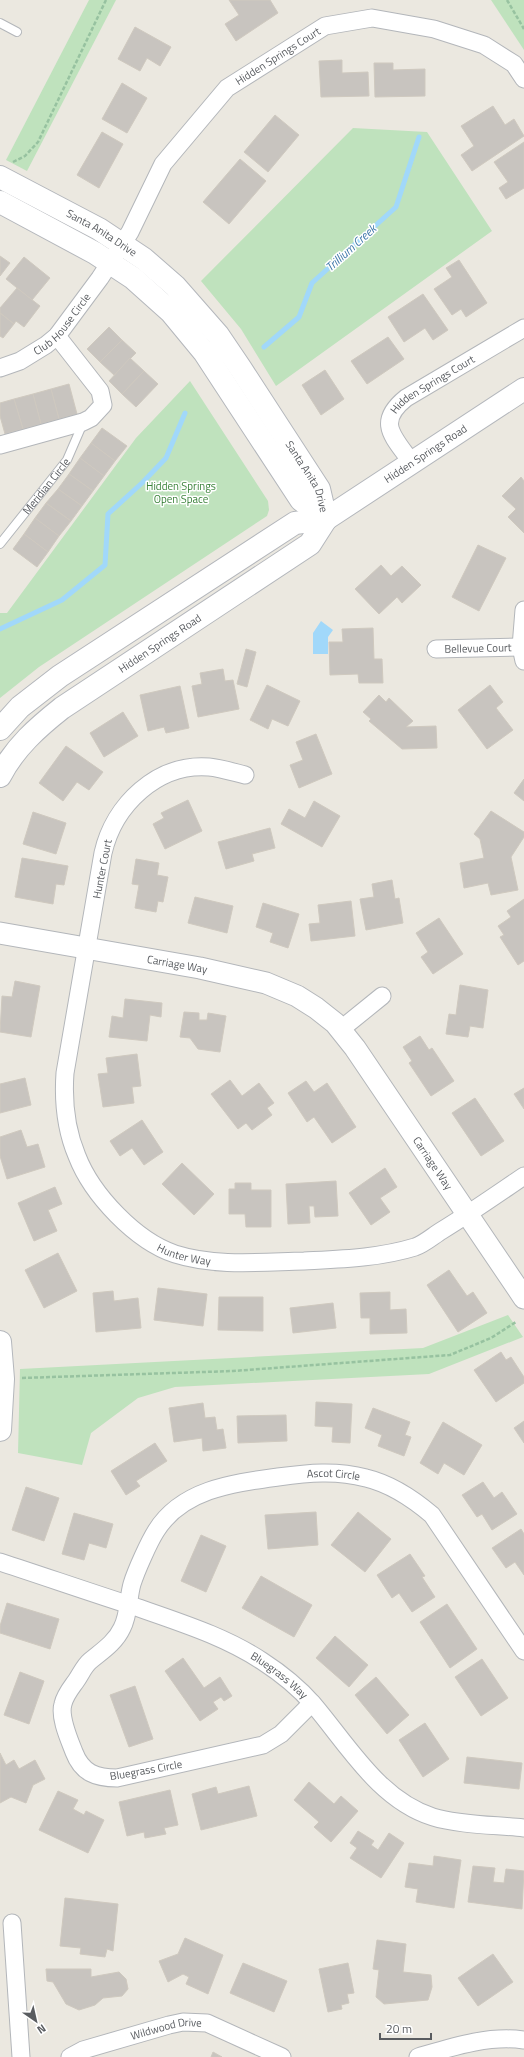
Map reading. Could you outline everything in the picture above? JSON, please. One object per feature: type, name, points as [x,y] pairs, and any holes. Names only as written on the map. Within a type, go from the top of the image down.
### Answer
[{"type":"main road","name":"Santa Anita Drive","points":[[5,170],[144,259],[174,286],[218,335],[319,489],[326,519]]},
{"type":"main road","name":"Santa Anita Drive","points":[[0,202],[74,240],[133,278],[176,318],[204,352],[301,500],[326,519]]},
{"type":"main road","name":"Hidden Springs Road","points":[[0,776],[26,739],[57,712],[310,544],[326,519],[524,389]]},
{"type":"main road","name":"Hidden Springs Road","points":[[0,729],[20,707],[60,676],[295,523],[326,519]]},
{"type":"main road","points":[[0,1342],[3,1379],[0,1430]]},
{"type":"street","name":"Hidden Springs Court","points":[[110,263],[132,228],[163,164],[227,88],[326,26],[372,18],[434,29],[484,45],[514,64],[524,79]]},
{"type":"street","name":"Club House Circle","points":[[0,368],[20,361],[46,345],[57,336],[110,263]]},
{"type":"street","name":"Hidden Springs Court","points":[[412,463],[390,431],[389,420],[395,407],[406,398],[524,328]]},
{"type":"street","points":[[0,446],[83,422],[99,410],[103,405],[103,398],[100,391],[57,336]]},
{"type":"street","points":[[522,654],[524,610]]},
{"type":"street","name":"Bellevue Court","points":[[436,650],[522,654]]},
{"type":"street","name":"Hunter Court","points":[[88,948],[104,851],[113,823],[129,801],[157,779],[178,770],[208,767],[245,775]]},
{"type":"street","name":"Carriage Way","points":[[0,933],[208,969],[266,983],[305,1000],[326,1015],[355,1048],[524,1298]]},
{"type":"street","name":"Hunter Way","points":[[88,948],[65,1073],[64,1095],[67,1120],[77,1156],[90,1182],[125,1224],[151,1244],[176,1254],[214,1262],[274,1262],[375,1257],[417,1246],[467,1215],[524,1176]]},
{"type":"street","points":[[340,1030],[382,996]]},
{"type":"street","name":"Ascot Circle","points":[[128,1605],[133,1582],[156,1530],[171,1513],[190,1499],[208,1491],[237,1482],[317,1472],[344,1473],[385,1484],[410,1498],[432,1516],[524,1651]]},
{"type":"street","name":"Bluegrass Way","points":[[0,1562],[186,1624],[240,1648],[263,1662],[312,1703],[368,1772],[399,1800],[434,1817],[524,1828]]},
{"type":"street","name":"Bluegrass Circle","points":[[128,1605],[123,1627],[115,1641],[87,1664],[68,1692],[62,1706],[64,1718],[76,1755],[90,1773],[102,1778],[117,1778],[253,1748],[272,1740],[281,1734],[312,1703]]},
{"type":"street","points":[[12,1923],[21,2057]]},
{"type":"street","name":"Wildwood Drive","points":[[70,2057],[83,2050],[183,2022],[207,2023],[282,2057]]},
{"type":"street","points":[[418,2057],[461,2045],[486,2040],[510,2038],[524,2040]]},
{"type":"lane","points":[[0,23],[17,32]]},
{"type":"lane","name":"Meridian Circle","points":[[0,544],[67,460],[83,422]]},
{"type":"path","points":[[5,170],[25,156],[38,142],[106,0]]},
{"type":"path","points":[[507,0],[524,29]]},
{"type":"path","points":[[3,1379],[233,1370],[450,1356],[491,1338],[516,1322]]},
{"type":"green space","points":[[89,0],[116,0],[27,171],[6,160]]},
{"type":"green space","points":[[491,0],[524,0],[524,50]]},
{"type":"green space","points":[[353,128],[427,132],[492,231],[276,386],[241,329],[201,281]]},
{"type":"green space","name":"Hidden Springs Open Space","points":[[190,381],[268,501],[269,510],[267,516],[39,667],[0,698],[0,613],[7,613],[136,438]]},
{"type":"green space","points":[[508,1315],[523,1337],[429,1374],[175,1387],[138,1398],[91,1433],[82,1465],[18,1453],[20,1369],[423,1348]]},
{"type":"water","points":[[321,621],[333,630],[328,637],[328,654],[313,654],[313,633]]},
{"type":"building","points":[[229,0],[270,0],[278,13],[236,41],[225,24],[239,15]]},
{"type":"building","points":[[135,27],[171,47],[160,66],[147,58],[140,71],[118,59]]},
{"type":"building","points":[[342,60],[342,73],[368,72],[369,96],[321,97],[319,61]]},
{"type":"building","points":[[374,63],[393,63],[393,70],[425,69],[425,96],[375,97]]},
{"type":"building","points":[[122,83],[147,98],[127,133],[102,119]]},
{"type":"building","points":[[493,106],[505,125],[514,119],[524,136],[472,171],[461,155],[474,146],[461,126]]},
{"type":"building","points":[[275,115],[299,135],[268,172],[244,152]]},
{"type":"building","points":[[102,132],[123,144],[99,188],[77,175]]},
{"type":"building","points":[[524,142],[524,188],[506,199],[499,188],[508,182],[494,162]]},
{"type":"building","points":[[240,159],[266,181],[229,224],[203,202]]},
{"type":"building","points":[[0,256],[10,263],[0,276]]},
{"type":"building","points":[[24,257],[50,278],[32,300],[6,279]]},
{"type":"building","points":[[459,260],[487,303],[466,317],[461,309],[452,315],[434,289],[452,277],[446,268]]},
{"type":"building","points":[[17,288],[40,306],[24,327],[16,321],[14,324],[0,313],[0,308]]},
{"type":"building","points":[[423,294],[448,330],[433,340],[425,328],[404,342],[388,317]]},
{"type":"building","points":[[0,313],[14,324],[3,338],[0,336]]},
{"type":"building","points":[[109,327],[122,340],[100,362],[87,349]]},
{"type":"building","points":[[388,337],[404,359],[367,384],[351,361]]},
{"type":"building","points":[[122,340],[136,353],[114,375],[100,362]]},
{"type":"building","points":[[130,358],[144,371],[122,394],[109,381]]},
{"type":"building","points":[[325,370],[344,399],[321,415],[302,385]]},
{"type":"building","points":[[144,371],[158,384],[136,407],[122,394]]},
{"type":"building","points":[[69,384],[77,414],[59,419],[51,389]]},
{"type":"building","points":[[51,389],[59,419],[41,424],[33,394]]},
{"type":"building","points":[[33,394],[41,424],[23,429],[14,399]]},
{"type":"building","points":[[14,399],[23,429],[5,434],[0,416],[0,403]]},
{"type":"building","points":[[102,428],[127,446],[115,461],[91,443]]},
{"type":"building","points":[[91,443],[115,461],[104,476],[80,458]]},
{"type":"building","points":[[80,458],[104,476],[93,491],[69,474]]},
{"type":"building","points":[[69,474],[93,491],[82,506],[58,489]]},
{"type":"building","points":[[521,477],[524,481],[524,533],[508,517],[516,509],[502,496]]},
{"type":"building","points":[[58,489],[82,506],[71,521],[46,503]]},
{"type":"building","points":[[46,503],[71,521],[59,536],[35,518]]},
{"type":"building","points":[[35,518],[59,536],[48,552],[24,534]]},
{"type":"building","points":[[24,534],[48,552],[37,567],[13,549]]},
{"type":"building","points":[[478,545],[506,558],[479,611],[452,597]]},
{"type":"building","points":[[381,565],[391,576],[402,566],[421,585],[402,603],[397,597],[379,614],[355,589]]},
{"type":"building","points":[[373,628],[374,659],[382,659],[383,683],[359,683],[358,674],[330,675],[329,642],[343,642],[342,629]]},
{"type":"building","points":[[246,649],[256,652],[247,687],[237,684]]},
{"type":"building","points":[[223,669],[225,681],[233,680],[239,709],[198,717],[192,686],[202,684],[200,673]]},
{"type":"building","points":[[267,685],[300,701],[288,726],[272,719],[268,729],[250,720]]},
{"type":"building","points":[[490,685],[503,702],[496,708],[513,730],[487,749],[458,710]]},
{"type":"building","points":[[180,686],[189,728],[166,733],[164,727],[148,731],[140,695]]},
{"type":"building","points":[[379,695],[386,702],[389,698],[413,721],[406,727],[436,726],[437,748],[402,749],[369,721],[371,719],[363,712]]},
{"type":"building","points":[[123,712],[138,736],[104,757],[90,733]]},
{"type":"building","points":[[316,734],[332,774],[299,788],[290,765],[303,760],[296,742]]},
{"type":"building","points":[[66,746],[103,772],[89,790],[77,782],[63,801],[39,783]]},
{"type":"building","points":[[524,779],[524,801],[514,793]]},
{"type":"building","points":[[188,800],[202,831],[165,849],[153,824],[164,818],[161,813]]},
{"type":"building","points":[[314,801],[340,816],[322,847],[281,824],[289,809],[305,818]]},
{"type":"building","points":[[491,811],[524,832],[524,837],[511,857],[518,890],[491,895],[488,883],[464,888],[460,863],[484,858],[480,839],[474,834]]},
{"type":"building","points":[[33,812],[66,823],[56,854],[23,844]]},
{"type":"building","points":[[270,828],[275,848],[252,854],[254,861],[226,869],[218,842]]},
{"type":"building","points":[[22,858],[68,866],[64,885],[56,884],[53,904],[15,897]]},
{"type":"building","points":[[136,859],[159,863],[157,875],[168,877],[163,902],[158,901],[156,912],[135,908],[139,885],[132,884]]},
{"type":"building","points":[[392,880],[395,899],[399,898],[403,923],[366,930],[360,899],[374,897],[372,884]]},
{"type":"building","points":[[195,897],[233,906],[227,933],[188,923]]},
{"type":"building","points":[[524,899],[524,961],[518,965],[500,937],[504,935],[498,926],[511,917],[507,911]]},
{"type":"building","points":[[351,901],[355,936],[311,941],[309,924],[320,923],[318,905]]},
{"type":"building","points":[[263,903],[299,914],[288,948],[270,942],[273,933],[256,927]]},
{"type":"building","points":[[439,918],[463,954],[433,974],[421,957],[428,952],[416,933]]},
{"type":"building","points":[[15,981],[40,986],[31,1037],[0,1032],[2,996],[12,997]]},
{"type":"building","points":[[460,985],[488,990],[483,1028],[470,1026],[468,1037],[446,1034],[449,1014],[456,1015]]},
{"type":"building","points":[[125,999],[162,1003],[161,1017],[150,1015],[147,1041],[109,1037],[112,1016],[123,1018]]},
{"type":"building","points":[[184,1012],[199,1013],[199,1020],[207,1020],[208,1013],[226,1016],[220,1052],[198,1049],[190,1038],[180,1037]]},
{"type":"building","points":[[420,1036],[429,1050],[432,1048],[454,1081],[431,1096],[409,1063],[412,1061],[403,1047]]},
{"type":"building","points":[[137,1054],[141,1086],[132,1087],[134,1103],[103,1107],[98,1074],[108,1073],[106,1058]]},
{"type":"building","points":[[25,1078],[31,1105],[0,1113],[0,1084]]},
{"type":"building","points":[[230,1080],[242,1096],[259,1083],[274,1103],[267,1108],[272,1115],[252,1130],[246,1123],[238,1129],[211,1094]]},
{"type":"building","points":[[306,1081],[314,1092],[327,1083],[356,1127],[332,1143],[314,1117],[307,1122],[288,1093]]},
{"type":"building","points":[[524,1088],[524,1109],[514,1094]]},
{"type":"building","points":[[475,1098],[504,1141],[481,1156],[452,1113]]},
{"type":"building","points":[[142,1120],[163,1152],[144,1165],[132,1148],[120,1156],[110,1141]]},
{"type":"building","points":[[21,1130],[27,1147],[38,1144],[45,1167],[7,1179],[0,1156],[0,1137]]},
{"type":"building","points":[[182,1163],[214,1194],[194,1215],[162,1184]]},
{"type":"building","points":[[385,1168],[397,1187],[380,1198],[390,1212],[371,1225],[349,1193]]},
{"type":"building","points":[[336,1181],[338,1216],[315,1217],[314,1206],[309,1206],[310,1223],[288,1224],[286,1184]]},
{"type":"building","points":[[235,1183],[251,1183],[251,1190],[271,1190],[271,1227],[246,1227],[245,1214],[229,1214],[229,1189],[235,1189]]},
{"type":"building","points":[[55,1187],[62,1204],[48,1210],[57,1231],[34,1241],[18,1203]]},
{"type":"building","points":[[58,1253],[77,1291],[44,1308],[25,1270]]},
{"type":"building","points":[[449,1270],[467,1296],[473,1292],[487,1313],[458,1332],[427,1285]]},
{"type":"building","points":[[158,1288],[207,1294],[203,1326],[154,1320]]},
{"type":"building","points":[[113,1291],[114,1301],[138,1298],[141,1328],[96,1332],[93,1293]]},
{"type":"building","points":[[390,1292],[390,1310],[406,1309],[407,1333],[370,1334],[370,1318],[361,1318],[360,1293]]},
{"type":"building","points":[[219,1297],[263,1297],[263,1331],[218,1330]]},
{"type":"building","points":[[333,1303],[336,1328],[293,1333],[290,1308]]},
{"type":"building","points":[[501,1352],[506,1360],[511,1357],[524,1377],[524,1383],[496,1402],[474,1370]]},
{"type":"building","points":[[316,1402],[352,1404],[350,1443],[332,1442],[333,1427],[315,1426]]},
{"type":"building","points":[[203,1403],[205,1418],[215,1417],[217,1430],[223,1429],[226,1448],[203,1451],[202,1438],[174,1442],[169,1408]]},
{"type":"building","points":[[373,1408],[410,1422],[405,1435],[411,1437],[404,1456],[378,1446],[382,1435],[365,1428]]},
{"type":"building","points":[[286,1415],[287,1441],[238,1443],[237,1416]]},
{"type":"building","points":[[524,1421],[524,1443],[514,1428]]},
{"type":"building","points":[[443,1422],[482,1445],[464,1475],[444,1463],[438,1474],[420,1463]]},
{"type":"building","points":[[155,1443],[167,1461],[136,1481],[140,1486],[126,1495],[111,1471]]},
{"type":"building","points":[[483,1482],[494,1498],[502,1492],[517,1514],[492,1530],[482,1514],[477,1517],[462,1495]]},
{"type":"building","points":[[26,1487],[59,1498],[44,1541],[12,1530]]},
{"type":"building","points":[[316,1512],[318,1545],[268,1549],[265,1515]]},
{"type":"building","points":[[358,1512],[391,1539],[365,1572],[331,1545]]},
{"type":"building","points":[[74,1513],[113,1524],[106,1548],[89,1543],[84,1560],[62,1554]]},
{"type":"building","points":[[521,1529],[524,1534],[524,1575],[515,1562],[506,1568],[492,1548]]},
{"type":"building","points":[[201,1535],[226,1546],[206,1592],[181,1581]]},
{"type":"building","points":[[410,1554],[425,1576],[422,1577],[435,1597],[412,1612],[399,1593],[392,1598],[377,1575]]},
{"type":"building","points":[[261,1576],[312,1605],[294,1637],[242,1608]]},
{"type":"building","points":[[7,1603],[59,1619],[50,1649],[0,1633],[0,1626]]},
{"type":"building","points":[[447,1604],[477,1649],[450,1668],[420,1622]]},
{"type":"building","points":[[335,1636],[368,1665],[349,1687],[316,1658]]},
{"type":"building","points":[[183,1658],[204,1688],[220,1677],[232,1696],[224,1701],[221,1697],[213,1702],[218,1709],[200,1721],[165,1671]]},
{"type":"building","points":[[482,1659],[508,1698],[481,1716],[455,1677]]},
{"type":"building","points":[[20,1672],[44,1681],[29,1724],[4,1715]]},
{"type":"building","points":[[376,1677],[409,1715],[387,1734],[355,1695]]},
{"type":"building","points":[[135,1686],[153,1739],[129,1747],[110,1695]]},
{"type":"building","points":[[425,1723],[449,1759],[423,1777],[399,1740]]},
{"type":"building","points":[[0,1753],[6,1765],[14,1760],[19,1769],[35,1760],[45,1779],[33,1785],[26,1803],[11,1797],[0,1803]]},
{"type":"building","points":[[467,1757],[522,1763],[519,1789],[464,1783]]},
{"type":"building","points":[[309,1782],[334,1804],[341,1796],[358,1811],[331,1842],[314,1827],[319,1822],[294,1800]]},
{"type":"building","points":[[249,1786],[257,1816],[201,1830],[192,1794],[216,1787],[218,1794]]},
{"type":"building","points":[[170,1790],[178,1825],[164,1828],[166,1834],[145,1838],[144,1832],[127,1836],[119,1802]]},
{"type":"building","points":[[58,1791],[78,1800],[73,1809],[84,1815],[86,1811],[104,1820],[88,1853],[39,1830]]},
{"type":"building","points":[[358,1831],[374,1841],[371,1845],[378,1850],[389,1833],[404,1843],[381,1878],[350,1858],[357,1848],[350,1843]]},
{"type":"building","points":[[434,1856],[461,1860],[454,1908],[416,1902],[418,1889],[405,1887],[409,1863],[433,1866]]},
{"type":"building","points":[[473,1866],[495,1868],[493,1882],[504,1883],[506,1869],[524,1871],[522,1909],[468,1902]]},
{"type":"building","points":[[65,1898],[118,1904],[113,1951],[107,1949],[105,1957],[80,1954],[81,1948],[60,1946]]},
{"type":"building","points":[[185,1938],[223,1955],[208,1994],[186,1984],[189,1977],[183,1974],[168,1982],[159,1961],[178,1954]]},
{"type":"building","points":[[377,1940],[406,1944],[403,1972],[431,1975],[432,1987],[428,2000],[384,2004],[376,1997],[379,1970],[373,1969]]},
{"type":"building","points":[[493,1954],[513,1982],[478,2006],[458,1978]]},
{"type":"building","points":[[243,1963],[287,1981],[274,2012],[230,1993]]},
{"type":"building","points":[[348,1963],[354,1993],[347,1994],[349,2003],[341,2005],[342,2009],[328,2012],[319,1969]]},
{"type":"building","points":[[46,1969],[91,1969],[91,1977],[119,1972],[126,1979],[128,1989],[122,1996],[103,1998],[95,2005],[79,2010],[66,2004],[53,1982],[47,1981]]},
{"type":"building","points":[[213,2052],[222,2057],[211,2057]]},
{"type":"waterway","name":"Trillium Creek","points":[[264,347],[299,317],[312,283],[396,207],[419,137]]},
{"type":"waterway","name":"Trillium Creek","points":[[0,629],[62,600],[105,565],[108,514],[142,483],[166,458],[185,413]]}]
